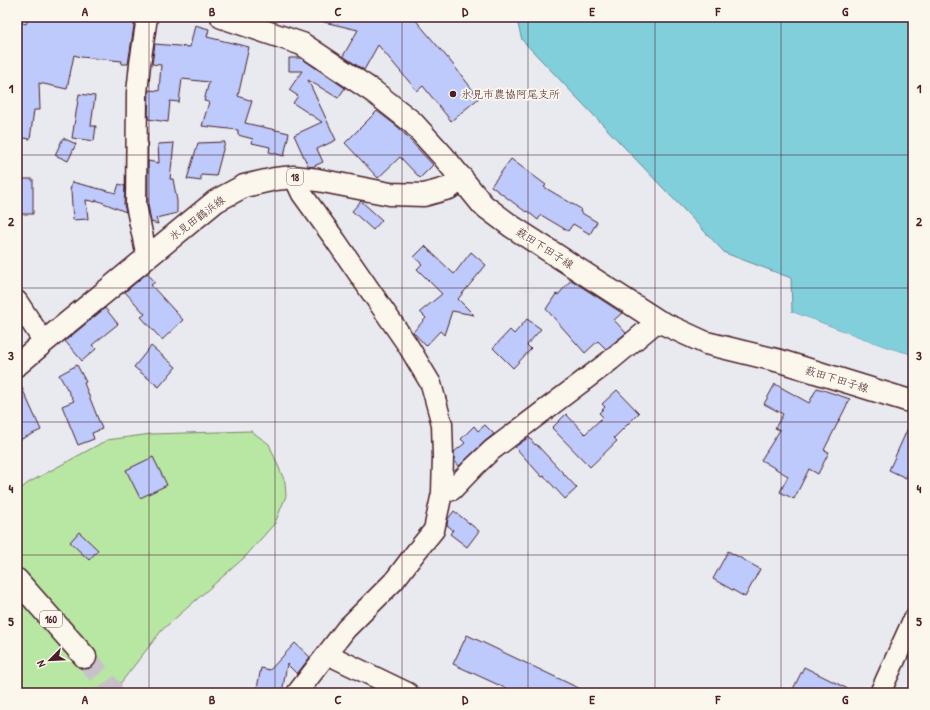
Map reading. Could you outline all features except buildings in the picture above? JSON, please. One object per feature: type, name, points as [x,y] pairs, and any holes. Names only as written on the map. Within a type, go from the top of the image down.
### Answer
[{"type":"main road","name":"薮田下田子線","points":[[222,17],[302,44],[374,92],[412,122],[462,178],[483,205],[511,226],[658,321],[706,343],[780,361],[913,402]]},
{"type":"main road","name":"氷見田鶴浜線","points":[[17,365],[216,201],[244,186],[276,179],[294,177],[318,180],[390,194],[424,194],[449,188],[462,178]]},
{"type":"main road","name":"160","points":[[17,580],[85,657]]},
{"type":"street","points":[[147,17],[137,93],[136,205],[147,257]]},
{"type":"street","points":[[294,177],[302,194],[407,344],[431,384],[442,424],[443,456],[442,493],[434,530],[394,581],[346,629],[297,693]]},
{"type":"street","points":[[17,301],[44,342]]},
{"type":"street","points":[[442,493],[452,490],[492,450],[611,360],[658,321]]},
{"type":"street","points":[[880,693],[913,620]]},
{"type":"street","points":[[327,654],[408,693]]},
{"type":"green space","points":[[251,431],[269,444],[285,482],[286,496],[275,523],[245,557],[162,630],[114,693],[17,693],[17,492],[28,483],[107,440],[151,434]]},
{"type":"water","points":[[516,17],[913,17],[913,355],[888,348],[792,312],[791,278],[725,253],[522,40]]},
{"type":"pier","points":[[792,312],[888,348],[913,355],[913,357],[887,350],[791,313]]},
{"type":"tunnel","points":[[85,657],[114,693]]},
{"type":"place","name":"氷見市農協阿尾支所","points":[[453,94]]}]
